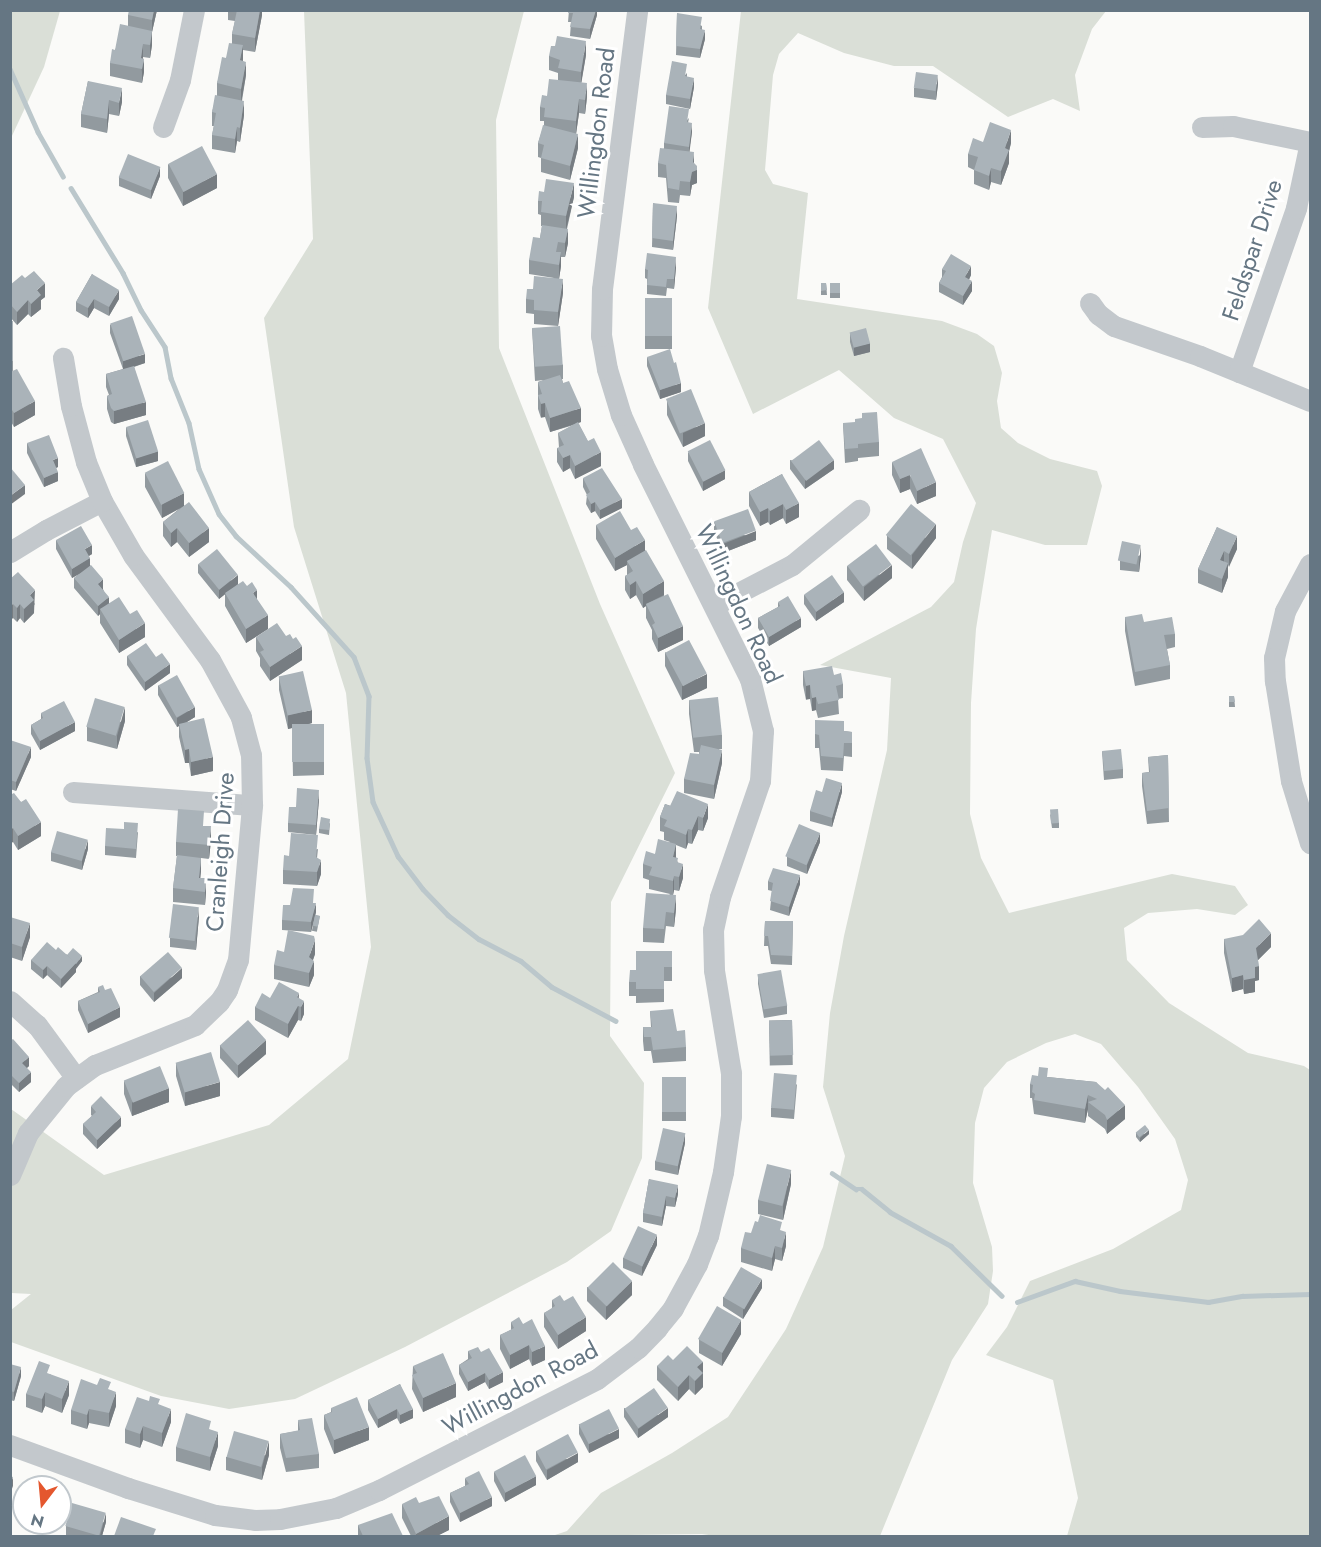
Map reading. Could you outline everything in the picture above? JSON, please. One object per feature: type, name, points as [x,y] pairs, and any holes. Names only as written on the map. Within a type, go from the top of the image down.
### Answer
[{"type":"street","points":[[163,126],[180,80],[194,10]]},
{"type":"street","name":"Willingdon Road","points":[[10,1445],[138,1491],[215,1515],[255,1520],[307,1516],[357,1500],[572,1394],[619,1364],[657,1328],[677,1301],[697,1264],[708,1236],[723,1172],[731,1116],[731,1073],[714,970],[713,930],[720,897],[753,806],[763,756],[763,731],[750,679],[621,415],[607,369],[601,336],[602,290],[637,10]]},
{"type":"street","points":[[1202,127],[1233,126],[1310,142]]},
{"type":"street","name":"Feldspar Drive","points":[[1239,372],[1296,208],[1310,142]]},
{"type":"street","points":[[1090,303],[1098,314],[1114,326],[1311,401]]},
{"type":"street","name":"Cranleigh Drive","points":[[10,1175],[28,1133],[37,1119],[76,1078],[116,1056],[165,1039],[195,1025],[219,1002],[227,990],[238,960],[252,805],[248,737],[234,701],[210,660],[133,555],[102,501],[86,462],[74,418],[63,358]]},
{"type":"street","points":[[10,552],[102,501]]},
{"type":"street","points":[[715,605],[792,565],[859,510]]},
{"type":"street","points":[[1311,564],[1285,611],[1274,658],[1275,681],[1291,781],[1311,843]]},
{"type":"street","points":[[73,792],[252,805]]},
{"type":"street","points":[[10,1001],[38,1025],[76,1078]]},
{"type":"shaded area","points":[[11,10],[60,11],[44,67],[11,138]]},
{"type":"shaded area","points":[[304,11],[524,11],[496,120],[499,348],[600,604],[675,773],[611,902],[610,1036],[644,1083],[642,1158],[611,1231],[567,1262],[405,1347],[295,1399],[229,1409],[161,1396],[11,1342],[11,1310],[31,1294],[11,1293],[11,1109],[104,1175],[269,1125],[348,1059],[371,947],[346,693],[294,527],[264,318],[313,239]]},
{"type":"shaded area","points":[[741,11],[1106,11],[1092,29],[1075,75],[1080,111],[1053,99],[1008,117],[933,66],[894,66],[844,53],[798,33],[779,54],[773,75],[765,170],[773,184],[808,193],[797,299],[942,321],[977,334],[994,346],[1002,373],[997,401],[1001,428],[1018,443],[1050,459],[1097,471],[1102,486],[1087,545],[1045,545],[992,530],[976,629],[971,703],[970,814],[981,858],[1009,913],[1172,874],[1235,886],[1248,905],[1235,915],[1197,909],[1148,913],[1124,928],[1127,960],[1169,1003],[1248,1053],[1304,1066],[1310,1070],[1310,1536],[1067,1536],[1078,1498],[1053,1380],[986,1355],[1007,1327],[1030,1281],[1113,1249],[1181,1210],[1188,1180],[1175,1139],[1138,1087],[1101,1044],[1075,1034],[1046,1043],[1007,1062],[984,1088],[975,1123],[973,1183],[992,1247],[993,1271],[988,1304],[952,1360],[880,1536],[715,1536],[702,1534],[552,1536],[567,1531],[601,1493],[672,1453],[728,1417],[786,1329],[823,1247],[845,1156],[823,1087],[830,1013],[844,936],[887,750],[891,678],[820,665],[931,607],[954,582],[963,542],[976,503],[943,439],[894,418],[839,370],[753,414],[708,308]]},
{"type":"building","points":[[129,10],[154,10],[152,20],[128,15]]},
{"type":"building","points":[[237,10],[260,10],[255,38],[232,34]]},
{"type":"building","points":[[569,10],[596,10],[590,29],[570,27],[573,13],[568,13]]},
{"type":"building","points":[[677,13],[702,17],[700,29],[705,30],[700,49],[676,46]]},
{"type":"building","points":[[120,24],[152,31],[150,45],[143,44],[142,69],[110,63]]},
{"type":"building","points":[[557,36],[586,41],[581,72],[558,68],[560,60],[549,56],[551,46],[555,46]]},
{"type":"building","points":[[229,43],[243,45],[240,60],[246,62],[241,89],[217,83],[222,57],[226,58]]},
{"type":"building","points":[[672,61],[687,64],[685,76],[694,78],[690,99],[666,95]]},
{"type":"building","points":[[916,72],[938,75],[936,91],[914,88]]},
{"type":"building","points":[[549,79],[587,83],[585,100],[579,99],[576,121],[544,117],[545,108],[540,107],[542,95],[547,96]]},
{"type":"building","points":[[88,81],[122,88],[119,103],[109,100],[107,119],[81,114]]},
{"type":"building","points":[[215,95],[244,101],[240,128],[237,127],[235,139],[212,135],[216,113],[212,112]]},
{"type":"building","points":[[669,106],[689,109],[687,122],[692,123],[689,147],[664,143]]},
{"type":"building","points":[[990,122],[1011,130],[1005,148],[1009,150],[1001,171],[991,168],[989,176],[974,170],[978,157],[968,154],[973,138],[983,142]]},
{"type":"building","points":[[543,125],[578,134],[570,166],[541,158],[544,145],[538,143]]},
{"type":"building","points":[[202,146],[217,174],[183,192],[168,164]]},
{"type":"building","points":[[660,148],[694,152],[693,162],[697,170],[692,172],[690,182],[680,181],[679,190],[668,188],[666,165],[658,163]]},
{"type":"building","points":[[128,154],[160,167],[151,190],[119,177]]},
{"type":"building","points":[[546,179],[574,183],[566,216],[541,212],[542,201],[538,201],[539,191],[544,192]]},
{"type":"building","points":[[653,203],[677,206],[673,241],[652,238]]},
{"type":"building","points":[[542,225],[568,229],[565,243],[558,242],[556,252],[561,252],[559,265],[529,260],[533,237],[540,238]]},
{"type":"building","points":[[647,253],[676,257],[674,279],[667,279],[666,287],[647,285],[648,270],[645,269]]},
{"type":"building","points":[[951,254],[971,266],[965,277],[972,281],[963,296],[939,283],[946,271],[942,269]]},
{"type":"building","points":[[34,271],[45,283],[37,290],[41,295],[31,304],[28,300],[17,312],[10,304],[10,285],[22,275],[25,278]]},
{"type":"building","points":[[92,274],[119,290],[109,307],[94,299],[88,308],[76,302]]},
{"type":"building","points":[[534,276],[563,279],[558,312],[534,310],[534,300],[526,299],[527,289],[533,289]]},
{"type":"building","points":[[821,283],[826,283],[827,290],[821,291]]},
{"type":"building","points":[[830,283],[840,283],[840,293],[830,293]]},
{"type":"building","points":[[645,298],[672,298],[672,336],[645,336]]},
{"type":"building","points":[[132,316],[145,354],[123,361],[110,323]]},
{"type":"building","points":[[10,321],[13,321],[13,361],[10,361]]},
{"type":"building","points":[[560,326],[563,365],[535,367],[532,328]]},
{"type":"building","points":[[866,328],[870,343],[854,348],[850,332]]},
{"type":"building","points":[[670,349],[681,383],[660,390],[647,357]]},
{"type":"building","points":[[134,366],[146,402],[114,411],[107,396],[112,394],[106,374]]},
{"type":"building","points":[[17,369],[35,401],[14,413],[10,407],[10,372]]},
{"type":"building","points":[[560,375],[563,383],[569,381],[581,408],[550,418],[545,403],[541,404],[538,395],[542,394],[538,382]]},
{"type":"building","points":[[691,389],[705,423],[680,433],[666,399]]},
{"type":"building","points":[[877,412],[879,442],[858,444],[858,448],[845,449],[843,423],[855,422],[855,419],[862,418],[862,413]]},
{"type":"building","points":[[148,420],[158,451],[136,458],[126,427]]},
{"type":"building","points":[[578,422],[588,441],[594,438],[601,452],[575,466],[570,455],[563,458],[557,448],[564,445],[558,433]]},
{"type":"building","points":[[49,435],[58,458],[53,460],[58,472],[44,478],[27,443]]},
{"type":"building","points":[[710,440],[725,470],[703,482],[688,451]]},
{"type":"building","points":[[819,440],[834,460],[806,481],[791,461]]},
{"type":"building","points":[[921,448],[936,482],[917,491],[910,475],[900,479],[892,462]]},
{"type":"building","points":[[168,461],[184,493],[161,505],[145,473]]},
{"type":"building","points":[[10,467],[25,485],[10,496]]},
{"type":"building","points":[[602,468],[622,499],[600,510],[595,502],[591,504],[586,495],[590,492],[583,478]]},
{"type":"building","points":[[782,474],[799,503],[786,510],[783,504],[770,511],[768,508],[760,512],[749,492]]},
{"type":"building","points":[[189,502],[209,528],[189,543],[177,528],[171,533],[163,522]]},
{"type":"building","points":[[911,504],[936,524],[911,555],[886,535]]},
{"type":"building","points":[[748,509],[756,531],[722,543],[714,521]]},
{"type":"building","points":[[620,511],[631,530],[637,527],[645,540],[615,558],[596,525]]},
{"type":"building","points":[[81,526],[92,545],[85,549],[90,558],[72,569],[56,540]]},
{"type":"building","points":[[1217,527],[1237,536],[1229,554],[1224,551],[1220,560],[1228,563],[1222,579],[1198,569]]},
{"type":"building","points":[[1122,541],[1141,545],[1136,565],[1118,561]]},
{"type":"building","points":[[876,544],[892,565],[863,586],[847,566]]},
{"type":"building","points":[[217,549],[238,575],[219,590],[198,564]]},
{"type":"building","points":[[646,550],[664,581],[643,594],[636,581],[630,585],[625,576],[633,571],[627,561]]},
{"type":"building","points":[[91,565],[103,579],[98,584],[109,597],[98,606],[74,578]]},
{"type":"building","points":[[18,572],[35,590],[30,595],[34,600],[24,609],[20,604],[17,608],[13,604],[10,607],[10,579]]},
{"type":"building","points":[[832,575],[844,592],[816,612],[804,595]]},
{"type":"building","points":[[243,581],[247,586],[252,582],[257,590],[253,593],[268,615],[246,629],[225,593]]},
{"type":"building","points":[[668,594],[683,626],[658,638],[652,625],[655,623],[646,604]]},
{"type":"building","points":[[788,596],[801,618],[769,637],[758,618],[780,606],[778,602]]},
{"type":"building","points":[[119,597],[130,614],[137,610],[145,623],[119,640],[100,609]]},
{"type":"building","points":[[1142,614],[1144,622],[1172,617],[1175,634],[1164,635],[1170,665],[1135,672],[1125,617]]},
{"type":"building","points":[[277,623],[286,636],[290,634],[293,639],[296,637],[302,646],[270,667],[260,652],[264,650],[256,637]]},
{"type":"building","points":[[689,640],[707,674],[683,686],[665,653]]},
{"type":"building","points":[[146,643],[156,657],[162,653],[170,664],[145,682],[127,656]]},
{"type":"building","points":[[832,666],[834,675],[841,673],[843,684],[836,686],[839,700],[818,704],[816,697],[812,698],[810,685],[806,686],[803,671]]},
{"type":"building","points":[[303,671],[312,710],[288,716],[279,677]]},
{"type":"building","points":[[177,675],[195,707],[177,718],[159,685]]},
{"type":"building","points":[[1229,696],[1234,696],[1235,702],[1229,702]]},
{"type":"building","points":[[718,697],[722,735],[693,738],[689,700]]},
{"type":"building","points":[[95,698],[125,707],[116,736],[86,727]]},
{"type":"building","points":[[64,701],[75,722],[40,741],[31,725],[43,718],[41,713]]},
{"type":"building","points":[[204,718],[213,757],[191,762],[189,749],[185,750],[179,724]]},
{"type":"building","points":[[815,720],[844,721],[844,731],[852,732],[852,743],[844,743],[843,758],[821,756],[819,735],[815,734]]},
{"type":"building","points":[[292,724],[324,724],[324,762],[292,762]]},
{"type":"building","points":[[10,740],[31,747],[16,782],[10,780]]},
{"type":"building","points":[[701,745],[722,750],[714,785],[684,779],[690,753],[699,754]]},
{"type":"building","points":[[1121,749],[1123,769],[1104,771],[1102,751]]},
{"type":"building","points":[[1168,755],[1169,808],[1147,811],[1142,773],[1150,772],[1148,757]]},
{"type":"building","points":[[826,778],[842,783],[832,818],[810,811],[816,790],[822,792]]},
{"type":"building","points":[[297,788],[319,790],[316,825],[288,823],[289,807],[296,807]]},
{"type":"building","points":[[677,791],[708,804],[703,818],[698,816],[692,830],[688,829],[686,835],[664,826],[667,820],[660,817],[665,804],[670,806]]},
{"type":"building","points":[[14,793],[21,802],[26,799],[41,822],[18,836],[13,828],[10,830],[10,795]]},
{"type":"building","points":[[178,809],[204,811],[203,826],[211,826],[209,845],[176,842]]},
{"type":"building","points":[[1058,809],[1059,823],[1051,824],[1050,810]]},
{"type":"building","points":[[321,817],[330,819],[329,830],[319,829]]},
{"type":"building","points":[[124,822],[138,823],[136,849],[105,846],[106,828],[124,829]]},
{"type":"building","points":[[799,824],[820,833],[806,865],[785,856]]},
{"type":"building","points":[[57,831],[88,840],[82,861],[51,852]]},
{"type":"building","points":[[291,833],[318,835],[316,857],[321,860],[317,872],[283,870],[284,855],[289,856]]},
{"type":"building","points":[[658,839],[676,844],[673,857],[678,858],[677,862],[683,864],[679,877],[674,876],[673,881],[649,875],[652,867],[643,864],[646,851],[655,854]]},
{"type":"building","points":[[177,855],[201,858],[199,878],[206,878],[205,892],[173,888]]},
{"type":"building","points":[[773,868],[800,875],[789,907],[770,901],[773,883],[768,881]]},
{"type":"building","points":[[293,888],[314,889],[313,903],[316,903],[311,922],[282,920],[283,905],[290,905]]},
{"type":"building","points":[[646,893],[676,895],[674,913],[666,912],[664,929],[643,928]]},
{"type":"building","points":[[173,904],[199,907],[195,941],[169,938]]},
{"type":"building","points":[[315,915],[320,916],[318,927],[313,926]]},
{"type":"building","points":[[10,917],[30,923],[22,947],[10,943]]},
{"type":"building","points":[[1259,919],[1271,933],[1256,948],[1259,966],[1255,967],[1255,978],[1244,980],[1243,975],[1232,978],[1224,939],[1243,935]]},
{"type":"building","points":[[765,921],[793,921],[792,956],[771,955],[768,936],[764,936]]},
{"type":"building","points":[[288,930],[314,936],[315,940],[309,957],[314,961],[309,973],[274,965],[277,950],[284,952]]},
{"type":"building","points":[[47,942],[56,950],[58,947],[76,963],[61,979],[47,966],[43,970],[31,960]]},
{"type":"building","points":[[73,948],[82,956],[76,964],[67,955]]},
{"type":"building","points":[[636,951],[672,951],[672,967],[664,967],[664,989],[636,989],[636,982],[629,982],[630,970],[636,970]]},
{"type":"building","points":[[168,952],[182,968],[154,992],[140,976]]},
{"type":"building","points":[[781,970],[787,1005],[764,1010],[757,974]]},
{"type":"building","points":[[279,982],[299,993],[297,997],[304,1001],[301,1007],[298,1006],[288,1024],[255,1007],[262,993],[270,998]]},
{"type":"building","points":[[103,985],[105,990],[111,988],[120,1007],[88,1024],[78,1001],[100,992],[98,987]]},
{"type":"building","points":[[673,1009],[677,1031],[685,1030],[686,1047],[653,1050],[651,1037],[644,1037],[643,1027],[652,1027],[650,1011]]},
{"type":"building","points":[[248,1020],[266,1040],[238,1065],[220,1045]]},
{"type":"building","points":[[792,1020],[793,1055],[770,1056],[769,1021]]},
{"type":"building","points":[[13,1039],[29,1057],[22,1063],[31,1072],[19,1083],[10,1074],[10,1041]]},
{"type":"building","points":[[211,1052],[220,1082],[185,1092],[176,1063]]},
{"type":"building","points":[[160,1066],[169,1088],[133,1103],[124,1081]]},
{"type":"building","points":[[1039,1067],[1048,1068],[1047,1077],[1096,1082],[1105,1090],[1108,1087],[1125,1105],[1107,1120],[1105,1115],[1088,1102],[1097,1099],[1088,1095],[1085,1109],[1034,1100],[1033,1085],[1030,1084],[1032,1075],[1038,1076]]},
{"type":"building","points":[[774,1073],[797,1075],[794,1110],[771,1108]]},
{"type":"building","points":[[662,1077],[686,1077],[686,1112],[662,1112]]},
{"type":"building","points":[[101,1096],[121,1117],[97,1140],[83,1124],[96,1112],[91,1106]]},
{"type":"building","points":[[1145,1125],[1149,1130],[1139,1137],[1136,1133]]},
{"type":"building","points":[[663,1128],[685,1133],[678,1166],[655,1161]]},
{"type":"building","points":[[767,1164],[791,1170],[782,1206],[758,1200]]},
{"type":"building","points":[[649,1179],[678,1185],[675,1198],[666,1196],[662,1217],[643,1213]]},
{"type":"building","points":[[760,1215],[782,1222],[780,1230],[786,1232],[782,1248],[775,1246],[772,1258],[741,1248],[745,1232],[751,1233]]},
{"type":"building","points":[[638,1226],[657,1235],[642,1267],[623,1258]]},
{"type":"building","points":[[613,1262],[632,1281],[607,1307],[588,1287]]},
{"type":"building","points":[[741,1267],[762,1279],[744,1309],[724,1297]]},
{"type":"building","points":[[560,1295],[564,1301],[573,1296],[586,1317],[558,1335],[544,1313],[555,1306],[552,1300]]},
{"type":"building","points":[[717,1306],[741,1320],[722,1353],[698,1339]]},
{"type":"building","points":[[519,1317],[523,1324],[532,1319],[545,1346],[532,1352],[529,1345],[510,1355],[500,1335],[514,1328],[511,1322]]},
{"type":"building","points":[[687,1346],[703,1362],[697,1367],[703,1373],[695,1381],[689,1375],[678,1387],[657,1366],[668,1355],[673,1360]]},
{"type":"building","points":[[478,1347],[481,1352],[489,1348],[503,1372],[489,1380],[485,1373],[468,1382],[459,1365],[472,1358],[468,1351]]},
{"type":"building","points":[[443,1353],[456,1383],[423,1398],[412,1375],[417,1373],[413,1366]]},
{"type":"building","points":[[39,1361],[50,1365],[47,1373],[69,1381],[62,1399],[45,1392],[42,1399],[26,1394]]},
{"type":"building","points":[[10,1364],[21,1367],[14,1392],[10,1391]]},
{"type":"building","points":[[100,1378],[111,1382],[108,1389],[116,1392],[109,1413],[89,1409],[87,1415],[71,1410],[81,1379],[97,1385]]},
{"type":"building","points":[[400,1384],[413,1409],[400,1415],[397,1409],[378,1419],[368,1400]]},
{"type":"building","points":[[654,1388],[668,1408],[638,1428],[625,1409]]},
{"type":"building","points":[[150,1396],[160,1399],[158,1404],[171,1409],[162,1433],[143,1426],[140,1434],[125,1429],[137,1397],[149,1401]]},
{"type":"building","points":[[357,1397],[369,1427],[334,1440],[324,1415],[332,1412],[331,1408]]},
{"type":"building","points":[[609,1409],[619,1429],[589,1444],[579,1424]]},
{"type":"building","points":[[186,1413],[211,1421],[209,1429],[218,1432],[210,1457],[176,1447]]},
{"type":"building","points":[[312,1418],[319,1454],[286,1458],[280,1434],[300,1430],[298,1420]]},
{"type":"building","points":[[234,1431],[269,1441],[261,1467],[227,1457]]},
{"type":"building","points":[[568,1434],[578,1453],[546,1469],[536,1451]]},
{"type":"building","points":[[525,1455],[536,1476],[505,1493],[494,1471]]},
{"type":"building","points":[[479,1471],[492,1497],[460,1513],[450,1493],[469,1484],[465,1478]]},
{"type":"building","points":[[439,1496],[449,1516],[416,1534],[402,1504],[416,1497],[419,1503]]},
{"type":"building","points":[[72,1503],[106,1513],[99,1536],[72,1528]]},
{"type":"building","points":[[392,1513],[403,1536],[363,1536],[358,1525]]},
{"type":"building","points":[[121,1517],[156,1529],[153,1536],[114,1536]]},
{"type":"waterway","points":[[10,69],[38,132],[63,176]]},
{"type":"waterway","points":[[71,188],[123,273],[141,310],[165,347],[171,378],[189,423],[199,469],[219,514],[236,536],[291,587],[354,657],[369,696],[367,758],[373,802],[398,856],[423,889],[448,915],[479,939],[521,961],[552,987],[616,1021]]},
{"type":"waterway","points":[[832,1173],[856,1189],[862,1189],[890,1212],[951,1246],[1002,1296]]},
{"type":"waterway","points":[[1017,1302],[1075,1281],[1120,1291],[1208,1302],[1242,1296],[1310,1294]]}]
